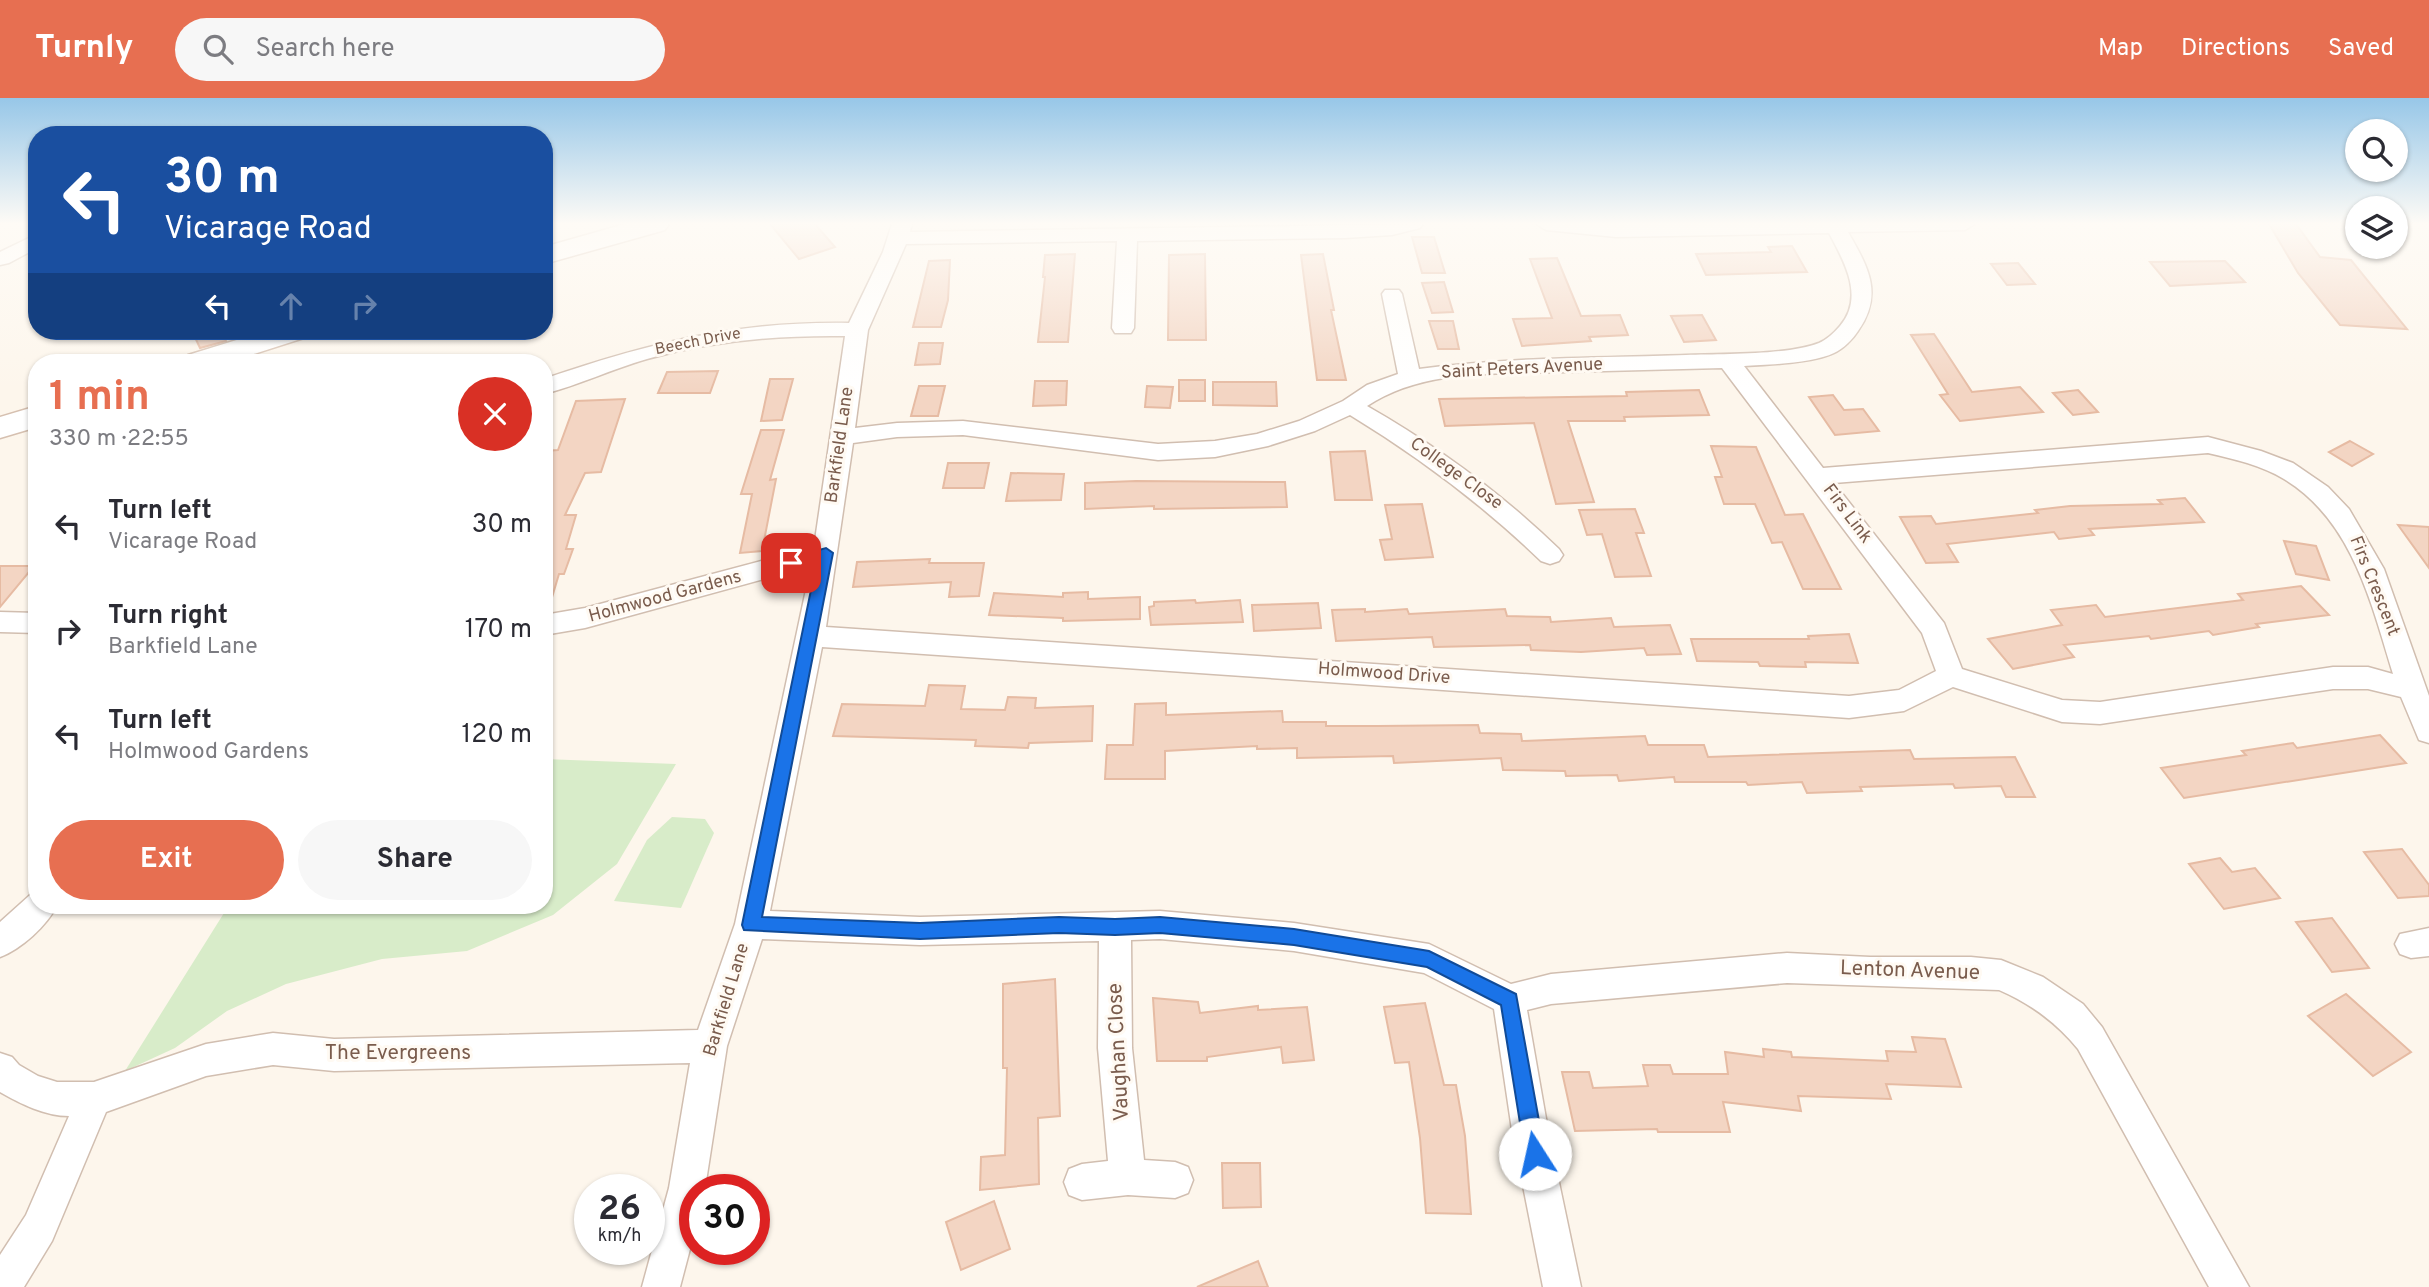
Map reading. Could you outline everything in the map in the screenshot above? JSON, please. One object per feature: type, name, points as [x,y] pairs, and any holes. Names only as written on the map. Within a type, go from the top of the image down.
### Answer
[{"type":"street","name":"Barkfield Lane","points":[[662,1287],[687,1188],[710,1046],[751,925],[811,636],[826,553],[857,330],[866,301],[880,279]]},
{"type":"street","points":[[1123,328],[1125,279]]},
{"type":"street","name":"Saint Peters Avenue","points":[[841,437],[897,430],[963,428],[1158,452],[1192,451],[1259,442],[1307,426],[1352,406],[1375,390],[1410,377],[1475,368],[1728,361],[1779,357],[1827,348],[1846,333],[1859,315],[1863,295],[1860,279]]},
{"type":"street","points":[[1392,294],[1410,377]]},
{"type":"street","name":"Beech Drive","points":[[553,384],[638,355],[692,341],[743,333],[805,328],[857,330]]},
{"type":"street","points":[[222,354],[263,340]]},
{"type":"street","name":"Firs Link","points":[[1728,361],[1934,630],[1951,676]]},
{"type":"street","name":"College Close","points":[[1352,406],[1406,437],[1509,514],[1550,555]]},
{"type":"street","points":[[0,428],[28,419]]},
{"type":"street","name":"Firs Crescent","points":[[1818,476],[2208,445],[2247,455],[2294,474],[2336,506],[2356,539],[2382,597],[2429,732]]},
{"type":"street","name":"Holmwood Gardens","points":[[553,623],[585,618],[826,553]]},
{"type":"street","points":[[0,622],[28,623]]},
{"type":"street","name":"Holmwood Drive","points":[[811,636],[1849,706],[1904,700],[1951,676]]},
{"type":"street","points":[[1951,676],[2062,711],[2087,712],[2333,678],[2368,678],[2412,689]]},
{"type":"street","points":[[0,943],[31,914]]},
{"type":"street","points":[[751,925],[920,931],[1059,925],[1160,925],[1294,937],[1429,959],[1510,1000],[1530,1130],[1562,1287]]},
{"type":"street","name":"Vaughan Close","points":[[1115,927],[1115,1048],[1128,1177]]},
{"type":"street","name":"Lenton Avenue","points":[[1510,1000],[1551,989],[1787,968],[2001,975],[2054,1001],[2071,1015],[2090,1038],[2230,1287]]},
{"type":"street","name":"The Evergreens","points":[[0,1069],[7,1077],[29,1090],[57,1099],[94,1099],[206,1060],[273,1049],[334,1055],[710,1046]]},
{"type":"street","points":[[6,1281],[40,1228],[94,1099]]},
{"type":"street","points":[[1082,1182],[1128,1177],[1175,1180]]},
{"type":"green space","points":[[553,759],[676,764],[617,864],[553,915],[467,951],[382,959],[286,984],[227,1011],[175,1048],[125,1071],[223,914],[553,914]]},
{"type":"green space","points":[[672,817],[705,819],[714,833],[681,908],[614,901],[647,840]]},
{"type":"building","points":[[925,279],[949,279],[948,300],[941,327],[913,327]]},
{"type":"building","points":[[1045,279],[1073,279],[1068,342],[1038,342]]},
{"type":"building","points":[[1169,279],[1205,279],[1206,340],[1168,340]]},
{"type":"building","points":[[1304,279],[1328,279],[1334,310],[1331,310],[1346,380],[1317,380]]},
{"type":"building","points":[[1538,279],[1566,279],[1581,316],[1620,315],[1628,335],[1589,337],[1591,341],[1522,346],[1513,319],[1552,318]]},
{"type":"building","points":[[2003,279],[2031,279],[2035,284],[2007,285]]},
{"type":"building","points":[[2165,279],[2243,279],[2245,282],[2170,286]]},
{"type":"building","points":[[2303,279],[2367,279],[2407,329],[2340,325]]},
{"type":"building","points":[[1444,282],[1453,312],[1432,313],[1422,283]]},
{"type":"building","points":[[1702,315],[1716,340],[1684,342],[1671,316]]},
{"type":"building","points":[[1429,321],[1453,321],[1459,349],[1438,349]]},
{"type":"building","points":[[1934,334],[1972,392],[2020,387],[2043,412],[1960,421],[1940,395],[1948,394],[1911,335]]},
{"type":"building","points":[[196,340],[226,341],[200,348]]},
{"type":"building","points":[[919,343],[943,343],[940,364],[915,365]]},
{"type":"building","points":[[718,371],[710,393],[658,393],[667,372]]},
{"type":"building","points":[[770,379],[793,379],[782,420],[761,421]]},
{"type":"building","points":[[1179,380],[1205,380],[1205,401],[1179,401]]},
{"type":"building","points":[[1035,381],[1067,381],[1066,405],[1033,406]]},
{"type":"building","points":[[1213,382],[1276,382],[1277,406],[1213,405]]},
{"type":"building","points":[[919,386],[945,386],[938,416],[911,416]]},
{"type":"building","points":[[1147,386],[1173,387],[1170,408],[1145,407]]},
{"type":"building","points":[[1699,390],[1709,415],[1624,417],[1625,421],[1568,421],[1594,502],[1556,504],[1534,423],[1445,426],[1439,399],[1627,396],[1626,392]]},
{"type":"building","points":[[2078,390],[2098,412],[2073,415],[2053,393]]},
{"type":"building","points":[[1833,395],[1844,410],[1863,409],[1879,431],[1835,435],[1809,397]]},
{"type":"building","points":[[625,399],[601,472],[585,473],[565,515],[576,515],[566,549],[573,549],[564,574],[559,574],[553,594],[553,450],[558,450],[576,401]]},
{"type":"building","points":[[761,430],[784,430],[770,480],[776,479],[762,551],[740,553],[752,494],[741,494]]},
{"type":"building","points":[[2350,441],[2373,454],[2352,466],[2329,452]]},
{"type":"building","points":[[1711,446],[1756,447],[1785,515],[1803,514],[1841,589],[1803,589],[1782,542],[1772,543],[1755,504],[1724,504],[1715,477],[1722,477]]},
{"type":"building","points":[[1365,451],[1372,500],[1335,500],[1330,452]]},
{"type":"building","points":[[948,463],[989,463],[984,488],[943,488]]},
{"type":"building","points":[[1011,473],[1064,474],[1061,500],[1006,501]]},
{"type":"building","points":[[1285,482],[1287,507],[1154,509],[1154,506],[1085,509],[1085,483]]},
{"type":"building","points":[[2185,498],[2204,522],[2089,529],[2094,535],[2059,539],[2054,532],[1947,544],[1958,562],[1926,563],[1900,517],[1931,516],[1936,524],[2038,513],[2035,510],[2070,506],[2162,504],[2158,500]]},
{"type":"building","points":[[1422,504],[1433,557],[1385,560],[1380,540],[1392,539],[1385,505]]},
{"type":"building","points":[[1635,509],[1644,533],[1636,533],[1651,576],[1615,577],[1602,534],[1587,535],[1579,510]]},
{"type":"building","points":[[2398,525],[2429,527],[2429,568]]},
{"type":"building","points":[[2284,541],[2316,546],[2329,580],[2296,574]]},
{"type":"building","points":[[930,559],[929,563],[984,563],[979,596],[949,597],[951,582],[853,587],[857,562]]},
{"type":"building","points":[[0,566],[28,566],[28,573],[0,607]]},
{"type":"building","points":[[2301,586],[2329,615],[2256,624],[2259,627],[2213,635],[2209,631],[2151,639],[2149,636],[2064,645],[2074,657],[2013,669],[1988,639],[2062,625],[2051,610],[2096,605],[2105,617],[2243,600],[2238,594]]},
{"type":"building","points":[[1088,592],[1088,599],[1140,597],[1140,619],[1063,621],[1063,618],[989,615],[994,593],[1063,597],[1063,593]]},
{"type":"building","points":[[1195,600],[1196,603],[1240,600],[1243,622],[1151,625],[1149,607],[1154,606],[1154,602]]},
{"type":"building","points":[[1318,603],[1321,628],[1254,631],[1252,605]]},
{"type":"building","points":[[1365,609],[1365,612],[1407,609],[1409,614],[1505,609],[1507,616],[1550,617],[1551,622],[1611,618],[1614,627],[1670,625],[1681,654],[1647,655],[1644,648],[1581,652],[1531,650],[1530,645],[1434,647],[1432,637],[1336,641],[1332,610]]},
{"type":"building","points":[[1849,634],[1858,663],[1805,662],[1806,667],[1760,666],[1758,662],[1697,661],[1691,639],[1809,639],[1808,636]]},
{"type":"building","points":[[929,685],[965,686],[961,709],[1005,710],[1008,697],[1036,698],[1035,708],[1093,706],[1092,741],[1029,743],[1028,748],[975,746],[976,740],[833,736],[842,704],[925,706]]},
{"type":"building","points":[[1166,703],[1166,715],[1282,711],[1283,722],[1326,722],[1326,726],[1478,725],[1480,733],[1521,734],[1522,741],[1645,736],[1648,745],[1704,745],[1708,757],[1910,750],[1914,759],[2015,757],[2035,797],[2006,797],[2001,786],[1955,788],[1953,784],[1860,787],[1862,791],[1807,793],[1802,782],[1748,785],[1746,782],[1675,782],[1674,777],[1619,781],[1617,775],[1566,776],[1565,771],[1503,770],[1501,758],[1394,763],[1393,756],[1297,758],[1297,748],[1257,749],[1257,746],[1165,751],[1165,779],[1105,779],[1107,745],[1133,745],[1135,704]]},
{"type":"building","points":[[2380,735],[2406,763],[2184,798],[2161,768],[2246,755],[2242,751],[2293,743],[2297,748]]},
{"type":"building","points":[[2402,849],[2429,885],[2429,896],[2398,898],[2364,852]]},
{"type":"building","points":[[2220,858],[2232,872],[2255,868],[2280,898],[2224,909],[2189,864]]},
{"type":"building","points":[[2332,918],[2369,968],[2332,972],[2296,922]]},
{"type":"building","points":[[1055,979],[1060,1116],[1038,1118],[1039,1184],[980,1190],[981,1157],[1005,1155],[1007,1068],[1003,1068],[1003,984]]},
{"type":"building","points":[[2346,994],[2411,1052],[2373,1076],[2308,1016]]},
{"type":"building","points":[[1153,998],[1198,1002],[1200,1013],[1258,1006],[1258,1010],[1307,1007],[1314,1060],[1283,1063],[1281,1047],[1207,1057],[1207,1061],[1157,1061]]},
{"type":"building","points":[[1425,1003],[1444,1085],[1456,1085],[1465,1136],[1471,1214],[1426,1213],[1420,1138],[1409,1062],[1395,1063],[1384,1007]]},
{"type":"building","points":[[1912,1037],[1945,1039],[1961,1087],[1886,1084],[1891,1099],[1798,1096],[1801,1111],[1723,1102],[1730,1132],[1658,1132],[1657,1129],[1575,1131],[1562,1072],[1589,1072],[1593,1088],[1648,1086],[1643,1065],[1670,1065],[1673,1074],[1728,1074],[1725,1052],[1764,1057],[1763,1049],[1791,1052],[1792,1057],[1888,1061],[1886,1051],[1916,1052]]},
{"type":"building","points":[[1222,1163],[1260,1163],[1261,1207],[1223,1208]]},
{"type":"building","points":[[994,1201],[1010,1249],[961,1270],[946,1222]]},
{"type":"building","points":[[1258,1261],[1268,1287],[1197,1287]]},
{"type":"route","points":[[791,563],[826,553],[751,925],[920,931],[1059,925],[1160,925],[1294,937],[1429,959],[1510,1000],[1535,1154]]}]
